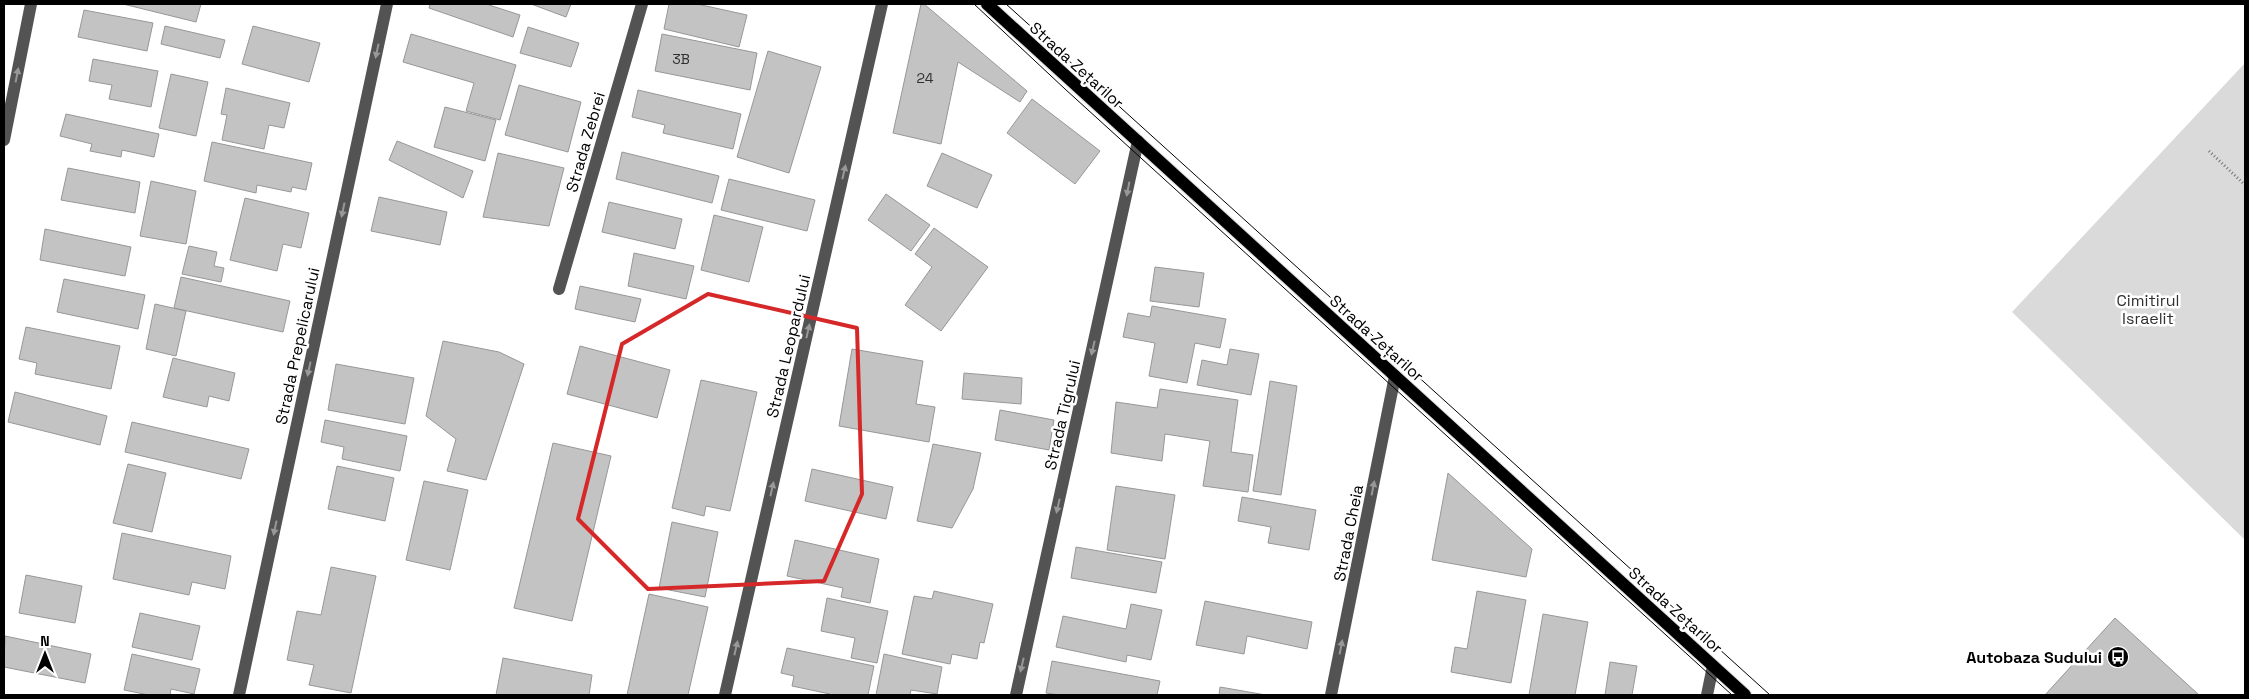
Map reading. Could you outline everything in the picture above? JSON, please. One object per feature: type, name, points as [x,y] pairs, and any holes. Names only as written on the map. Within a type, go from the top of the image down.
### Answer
[{"type":"main road","name":"Strada Zețarilor","points":[[987,4],[1745,695]]},
{"type":"street","points":[[4,140],[31,4]]},
{"type":"street","name":"Strada Prepelicarului","points":[[239,695],[387,4]]},
{"type":"street","name":"Strada Zebrei","points":[[559,289],[642,4]]},
{"type":"street","name":"Strada Leopardului","points":[[725,695],[882,4]]},
{"type":"street","name":"Strada Tigrului","points":[[1016,695],[1138,141]]},
{"type":"street","name":"Strada Cheia","points":[[1331,695],[1395,376]]},
{"type":"street","points":[[1707,695],[1713,666]]},
{"type":"path","points":[[2209,150],[2245,185]]},
{"type":"highlighted area","points":[[708,294],[857,328],[862,494],[824,581],[648,589],[578,519],[622,344]]},
{"type":"green space","name":"Cimitirul Israelit","points":[[2245,63],[2245,540],[2012,312]]},
{"type":"building","points":[[123,4],[201,4],[196,22]]},
{"type":"building","points":[[430,4],[486,4],[520,15],[513,37],[429,8]]},
{"type":"building","points":[[531,4],[571,4],[566,17]]},
{"type":"building","points":[[669,4],[697,4],[747,15],[739,47],[664,29]]},
{"type":"building","points":[[921,4],[924,4],[1027,91],[1020,102],[958,62],[941,144],[893,133]]},
{"type":"building","points":[[84,10],[153,23],[147,51],[78,37]]},
{"type":"building","points":[[165,26],[225,40],[220,58],[161,44]]},
{"type":"building","points":[[253,26],[320,43],[309,82],[242,64]]},
{"type":"building","points":[[528,27],[579,43],[571,67],[520,53]]},
{"type":"building","points":[[411,34],[516,65],[500,120],[466,111],[474,83],[403,62]]},
{"type":"building","points":[[662,34],[757,53],[750,90],[655,71]]},
{"type":"building","points":[[768,51],[821,67],[789,173],[737,157]]},
{"type":"building","points":[[93,59],[158,71],[151,107],[109,99],[112,85],[89,81]]},
{"type":"building","points":[[171,74],[208,82],[196,136],[159,128]]},
{"type":"building","points":[[519,85],[581,102],[568,152],[505,135]]},
{"type":"building","points":[[226,88],[290,103],[284,128],[269,125],[264,149],[222,140],[227,115],[221,114]]},
{"type":"building","points":[[638,90],[741,114],[733,149],[663,133],[665,125],[632,117]]},
{"type":"building","points":[[1032,99],[1100,151],[1075,184],[1007,133]]},
{"type":"building","points":[[445,107],[496,120],[485,161],[434,147]]},
{"type":"building","points":[[66,114],[159,134],[154,157],[122,150],[121,157],[90,151],[92,144],[60,136]]},
{"type":"building","points":[[397,141],[473,171],[463,198],[389,160]]},
{"type":"building","points":[[212,142],[312,163],[306,190],[292,187],[291,192],[257,185],[256,193],[204,181]]},
{"type":"building","points":[[622,152],[719,176],[712,203],[616,179]]},
{"type":"building","points":[[498,153],[564,168],[549,226],[483,217]]},
{"type":"building","points":[[942,153],[992,175],[977,208],[927,186]]},
{"type":"building","points":[[68,168],[140,182],[135,213],[61,200]]},
{"type":"building","points":[[729,179],[815,200],[807,231],[721,210]]},
{"type":"building","points":[[151,181],[196,191],[186,244],[140,236]]},
{"type":"building","points":[[886,194],[930,225],[911,251],[868,220]]},
{"type":"building","points":[[379,197],[447,212],[440,245],[371,231]]},
{"type":"building","points":[[245,198],[309,213],[301,248],[283,244],[277,271],[230,260]]},
{"type":"building","points":[[609,202],[682,219],[675,249],[602,232]]},
{"type":"building","points":[[714,215],[763,227],[749,282],[701,270]]},
{"type":"building","points":[[934,228],[988,267],[941,331],[905,305],[932,267],[915,254]]},
{"type":"building","points":[[45,229],[131,247],[125,276],[40,260]]},
{"type":"building","points":[[189,246],[217,252],[214,266],[224,268],[221,282],[182,274]]},
{"type":"building","points":[[634,253],[694,266],[686,299],[628,286]]},
{"type":"building","points":[[1155,267],[1204,273],[1199,307],[1150,301]]},
{"type":"building","points":[[181,277],[290,301],[283,332],[174,308]]},
{"type":"building","points":[[64,279],[145,295],[138,329],[57,312]]},
{"type":"building","points":[[580,286],[641,299],[635,322],[575,309]]},
{"type":"building","points":[[155,304],[186,311],[176,356],[146,349]]},
{"type":"building","points":[[1152,306],[1226,319],[1220,348],[1195,343],[1187,383],[1149,376],[1155,343],[1123,337],[1128,313],[1150,317]]},
{"type":"building","points":[[26,327],[120,346],[111,389],[35,374],[37,363],[19,359]]},
{"type":"building","points":[[443,341],[499,352],[524,364],[486,480],[447,471],[456,439],[426,416]]},
{"type":"building","points":[[580,346],[670,370],[657,418],[567,394]]},
{"type":"building","points":[[852,349],[923,361],[916,404],[935,407],[929,442],[839,426]]},
{"type":"building","points":[[1230,349],[1259,354],[1251,395],[1197,385],[1202,360],[1227,365]]},
{"type":"building","points":[[173,358],[235,373],[229,401],[209,396],[207,407],[163,397]]},
{"type":"building","points":[[336,364],[414,378],[405,424],[328,410]]},
{"type":"building","points":[[964,373],[1022,378],[1021,404],[962,399]]},
{"type":"building","points":[[701,380],[757,392],[730,511],[706,506],[704,516],[672,508]]},
{"type":"building","points":[[1270,381],[1297,386],[1281,495],[1253,491]]},
{"type":"building","points":[[1160,389],[1238,400],[1231,452],[1253,455],[1248,492],[1203,486],[1210,441],[1165,434],[1162,461],[1111,453],[1116,402],[1157,408]]},
{"type":"building","points":[[15,392],[107,416],[100,445],[8,422]]},
{"type":"building","points":[[1000,410],[1054,420],[1049,450],[995,440]]},
{"type":"building","points":[[325,420],[407,436],[400,471],[342,459],[344,447],[321,442]]},
{"type":"building","points":[[132,422],[249,449],[241,479],[125,452]]},
{"type":"building","points":[[553,443],[611,456],[572,621],[514,608]]},
{"type":"building","points":[[933,444],[981,453],[973,489],[952,528],[917,521]]},
{"type":"building","points":[[128,464],[166,473],[152,532],[113,523]]},
{"type":"building","points":[[337,466],[394,478],[385,521],[328,509]]},
{"type":"building","points":[[812,469],[893,487],[886,519],[805,501]]},
{"type":"building","points":[[1448,473],[1532,549],[1526,577],[1432,560]]},
{"type":"building","points":[[424,481],[468,490],[450,570],[406,560]]},
{"type":"building","points":[[1116,486],[1175,495],[1165,559],[1107,550]]},
{"type":"building","points":[[1242,497],[1316,510],[1309,550],[1268,543],[1271,527],[1238,521]]},
{"type":"building","points":[[672,522],[718,532],[705,597],[659,588]]},
{"type":"building","points":[[122,533],[231,556],[225,589],[192,582],[189,595],[113,579]]},
{"type":"building","points":[[795,540],[879,559],[870,603],[841,597],[843,588],[787,576]]},
{"type":"building","points":[[1076,547],[1162,562],[1156,593],[1071,578]]},
{"type":"building","points":[[331,567],[376,576],[351,693],[309,685],[314,665],[287,660],[297,611],[321,615]]},
{"type":"building","points":[[26,575],[82,586],[75,623],[19,613]]},
{"type":"building","points":[[934,591],[993,604],[984,643],[980,642],[977,659],[952,654],[950,664],[902,654],[914,596],[932,599]]},
{"type":"building","points":[[1477,591],[1526,600],[1511,683],[1451,672],[1455,647],[1467,649]]},
{"type":"building","points":[[649,594],[708,607],[688,695],[627,695]]},
{"type":"building","points":[[827,598],[888,611],[877,663],[851,658],[855,638],[821,631]]},
{"type":"building","points":[[1205,601],[1312,622],[1307,649],[1247,636],[1244,654],[1196,645]]},
{"type":"building","points":[[1131,604],[1162,610],[1151,660],[1127,655],[1126,662],[1056,647],[1063,616],[1126,629]]},
{"type":"building","points":[[140,613],[200,626],[192,660],[132,647]]},
{"type":"building","points":[[1543,614],[1588,622],[1575,695],[1529,695]]},
{"type":"building","name":"Autobaza Sudului","points":[[2115,618],[2199,695],[2045,695]]},
{"type":"building","points":[[5,636],[91,654],[85,683],[4,667]]},
{"type":"building","points":[[787,648],[874,666],[868,695],[830,695],[792,686],[794,676],[781,673]]},
{"type":"building","points":[[132,654],[200,669],[194,694],[171,689],[170,695],[149,695],[124,690]]},
{"type":"building","points":[[884,654],[942,667],[937,694],[911,690],[910,695],[876,695]]},
{"type":"building","points":[[503,658],[592,675],[589,695],[496,695]]},
{"type":"building","points":[[1052,661],[1160,681],[1157,695],[1059,695],[1046,693]]},
{"type":"building","points":[[1610,662],[1637,666],[1632,695],[1605,695]]},
{"type":"building","points":[[1220,687],[1266,695],[1219,695]]},
{"type":"tram line","points":[[974,4],[1065,89],[1732,695]]},
{"type":"tram line","points":[[1006,4],[1770,695]]},
{"type":"place","name":"Autobaza Sudului","points":[[2118,657]]}]
